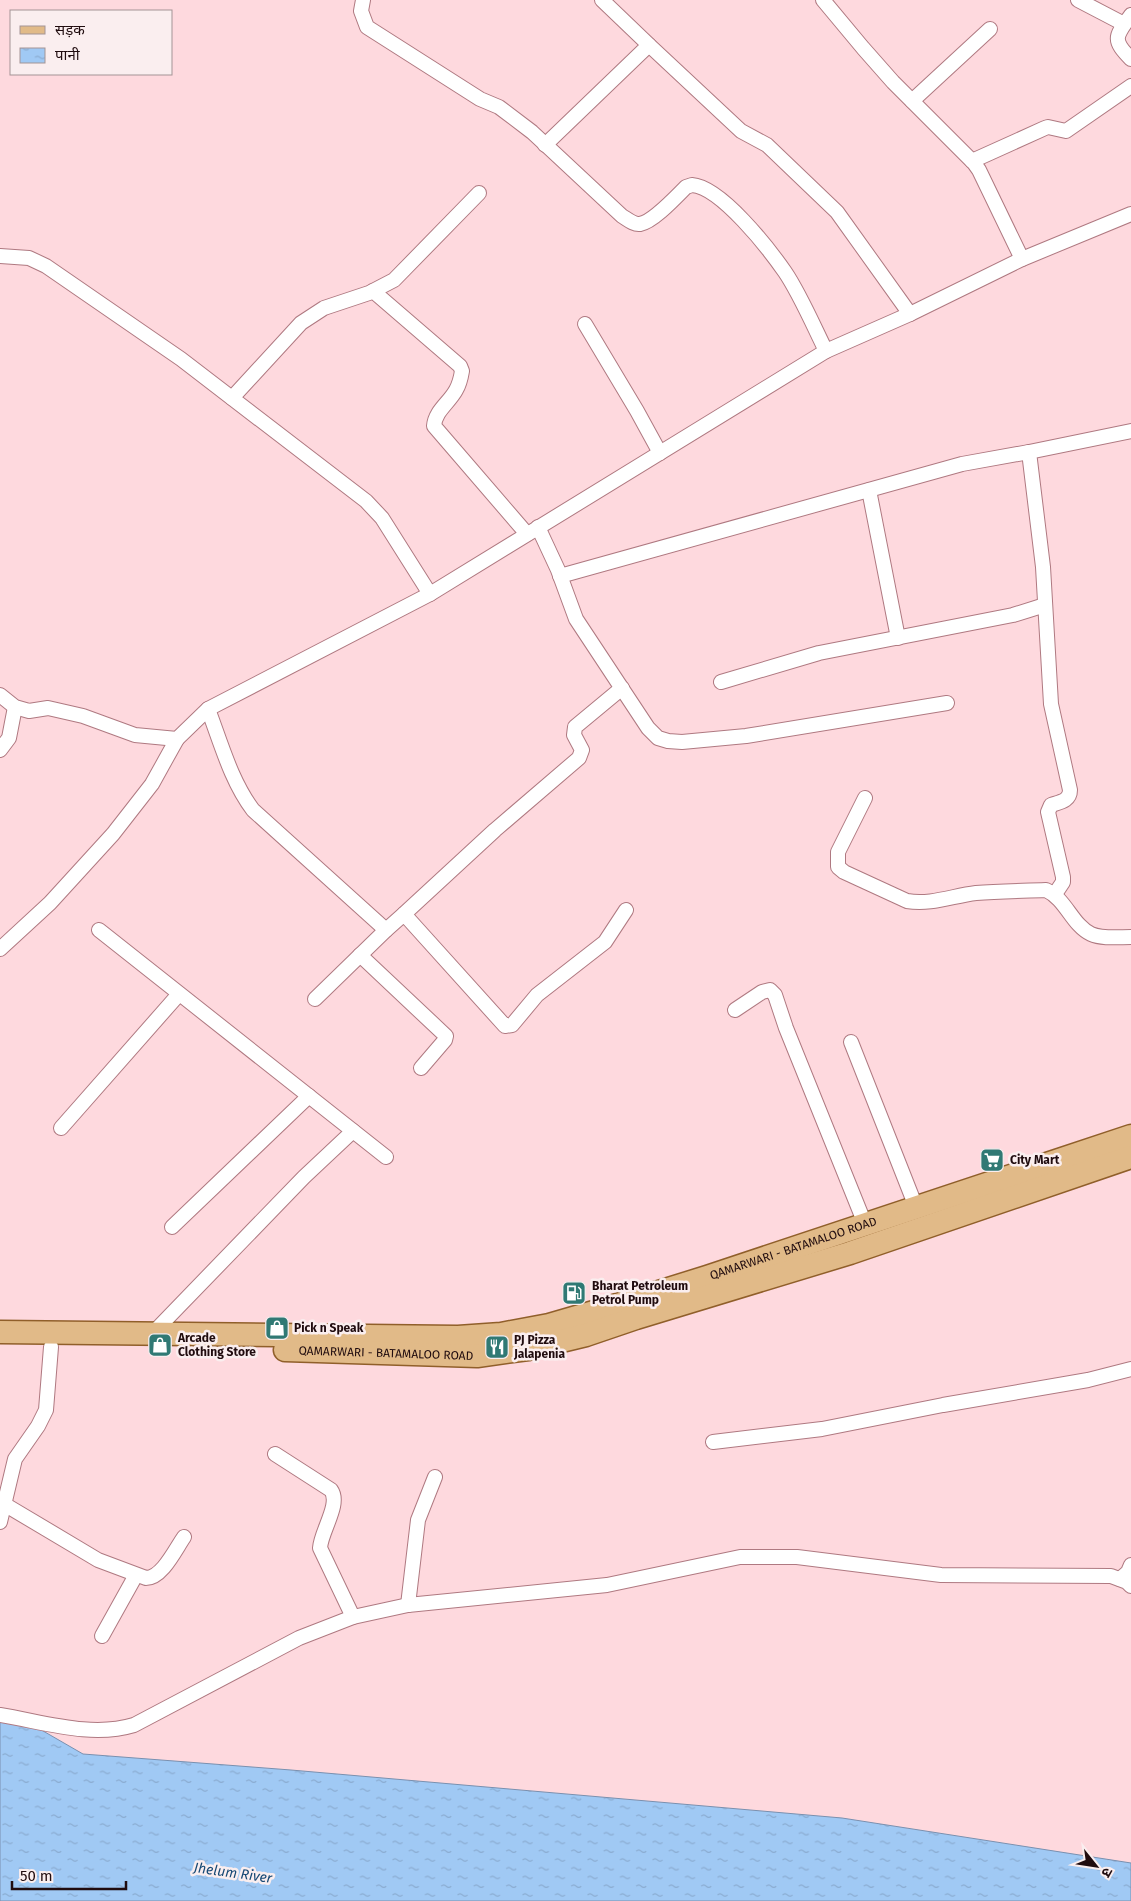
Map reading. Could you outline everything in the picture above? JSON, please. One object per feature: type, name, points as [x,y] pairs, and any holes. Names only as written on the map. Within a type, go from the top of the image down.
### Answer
[{"type":"main road","name":"QAMARWARI - BATAMALOO ROAD","points":[[0,1332],[448,1336],[502,1334],[549,1325],[604,1309],[1131,1136]]},
{"type":"main road","name":"QAMARWARI - BATAMALOO ROAD","points":[[0,1347],[212,1347],[477,1356],[528,1350],[586,1335],[850,1253],[1131,1157]]},
{"type":"street","points":[[363,0],[361,11],[367,27],[480,99],[499,108],[545,145],[622,216],[640,224],[650,220],[689,185],[695,184],[720,198],[741,219],[786,274],[826,351]]},
{"type":"street","points":[[602,0],[741,131],[768,145],[837,212],[910,314]]},
{"type":"street","points":[[823,0],[862,48],[979,170],[1022,258]]},
{"type":"street","points":[[1078,0],[1128,20],[1118,33],[1116,41],[1131,60]]},
{"type":"street","points":[[912,101],[990,29]]},
{"type":"street","points":[[545,145],[649,45]]},
{"type":"street","points":[[972,161],[1048,127],[1066,131],[1131,86]]},
{"type":"street","points":[[232,398],[301,323],[324,308],[373,291],[394,280],[479,193]]},
{"type":"street","points":[[0,949],[50,902],[113,834],[152,784],[177,739],[208,709],[430,594],[826,351],[910,314],[1022,258],[1131,214]]},
{"type":"street","points":[[2,260],[29,258],[46,266],[181,359],[366,501],[382,518],[430,594]]},
{"type":"street","points":[[373,291],[460,366],[462,371],[456,390],[434,420],[434,426],[438,434],[532,531],[560,576],[576,619],[648,728],[658,738],[682,742],[746,736],[946,703]]},
{"type":"street","points":[[585,324],[660,453]]},
{"type":"street","points":[[560,576],[962,464],[1131,431]]},
{"type":"street","points":[[1029,452],[1043,566],[1051,704],[1070,790],[1068,798],[1051,805],[1048,812],[1063,877],[1063,882],[1055,894]]},
{"type":"street","points":[[869,490],[898,638]]},
{"type":"street","points":[[721,682],[819,653],[1013,615],[1045,605]]},
{"type":"street","points":[[315,999],[386,930],[495,830],[579,758],[582,750],[574,735],[575,727],[622,688]]},
{"type":"street","points":[[0,695],[15,707],[29,711],[48,708],[83,716],[135,734],[177,739]]},
{"type":"street","points":[[0,750],[9,738],[15,707]]},
{"type":"street","points":[[208,709],[232,772],[245,799],[253,810],[386,930]]},
{"type":"street","points":[[865,798],[838,852],[838,867],[844,872],[906,901],[917,903],[929,903],[975,893],[1046,890],[1055,894],[1084,929],[1091,934],[1131,937]]},
{"type":"street","points":[[404,914],[500,1021],[505,1026],[509,1026],[512,1025],[537,996],[605,942],[626,910]]},
{"type":"street","points":[[99,930],[386,1157]]},
{"type":"street","points":[[360,955],[446,1036],[445,1040],[421,1068]]},
{"type":"street","points":[[735,1010],[762,992],[770,990],[775,995],[789,1037],[865,1224]]},
{"type":"street","points":[[61,1128],[179,994]]},
{"type":"street","points":[[851,1042],[916,1207]]},
{"type":"street","points":[[172,1227],[309,1096]]},
{"type":"street","points":[[153,1334],[304,1177],[353,1131]]},
{"type":"street","points":[[0,1522],[15,1459],[38,1426],[46,1410],[51,1347]]},
{"type":"street","points":[[712,1442],[822,1429],[943,1405],[1088,1380],[1131,1369]]},
{"type":"street","points":[[275,1454],[333,1492],[335,1498],[320,1548],[353,1617]]},
{"type":"street","points":[[408,1605],[418,1520],[435,1477]]},
{"type":"street","points":[[4,1504],[98,1560],[152,1578],[159,1574],[184,1537]]},
{"type":"street","points":[[0,1714],[93,1730],[118,1730],[134,1725],[299,1638],[353,1617],[408,1605],[607,1584],[740,1557],[797,1557],[941,1575],[1111,1576],[1125,1582],[1131,1565]]},
{"type":"street","points":[[102,1636],[136,1574]]},
{"type":"water","name":"Jhelum River","points":[[0,1709],[5,1709],[83,1754],[291,1770],[842,1818],[1131,1863],[1131,1901],[0,1901]]},
{"type":"place","name":"City Mart","points":[[992,1160]]},
{"type":"place","name":"Bharat Petroleum Petrol Pump","points":[[574,1293]]},
{"type":"place","name":"Pick n Speak","points":[[277,1328]]},
{"type":"place","name":"Arcade Clothing Store","points":[[160,1345]]},
{"type":"place","name":"PJ Pizza Jalapenia","points":[[497,1347]]}]
